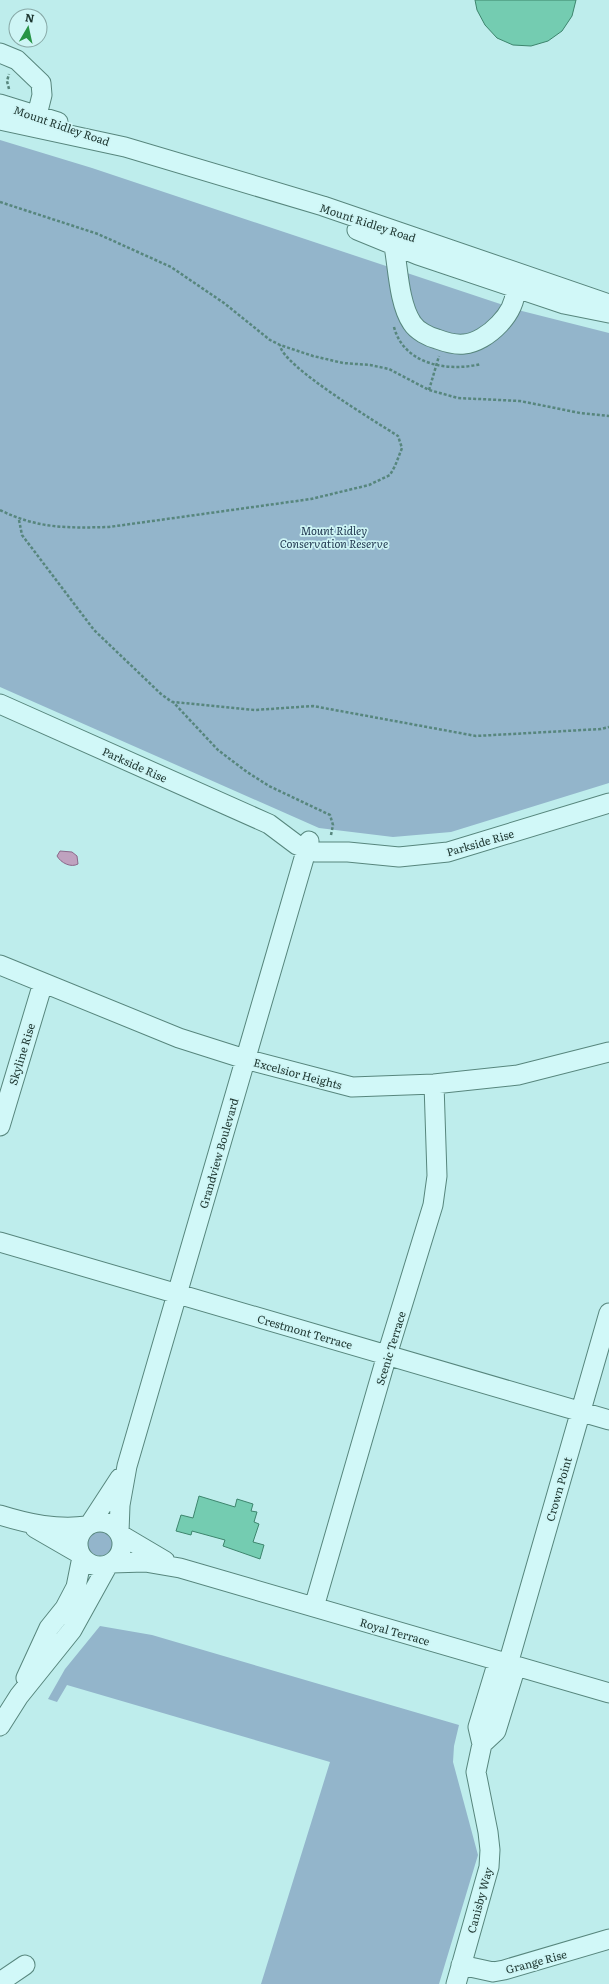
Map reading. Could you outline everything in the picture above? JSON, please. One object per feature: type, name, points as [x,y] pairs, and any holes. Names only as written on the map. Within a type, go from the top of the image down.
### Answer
[{"type":"street","points":[[0,53],[17,60],[41,83],[42,95],[37,115]]},
{"type":"street","name":"Mount Ridley Road","points":[[0,104],[37,115],[125,147],[268,191],[323,206],[609,304]]},
{"type":"street","name":"Mount Ridley Road","points":[[0,120],[125,147]]},
{"type":"street","points":[[268,191],[394,246],[564,304],[609,313]]},
{"type":"street","points":[[394,246],[403,301],[412,323],[428,336],[450,343],[464,344],[486,338],[502,322],[512,302],[515,287],[506,268]]},
{"type":"street","name":"Parkside Rise","points":[[0,704],[269,824],[290,829],[308,845],[320,853],[348,852],[399,857],[448,852],[609,803]]},
{"type":"street","name":"Parkside Rise","points":[[308,845],[328,845],[348,852]]},
{"type":"street","name":"Grandview Boulevard","points":[[120,1534],[120,1505],[127,1466],[308,845]]},
{"type":"street","name":"Excelsior Heights","points":[[0,965],[179,1038],[245,1059],[352,1087],[434,1084],[518,1075],[609,1052]]},
{"type":"street","name":"Skyline Rise","points":[[0,1126],[43,983]]},
{"type":"street","name":"Scenic Terrace","points":[[314,1607],[387,1355],[433,1205],[436,1189],[434,1084]]},
{"type":"street","name":"Crestmont Terrace","points":[[0,1242],[609,1420]]},
{"type":"street","name":"Crown Point","points":[[507,1664],[609,1314]]},
{"type":"street","name":"Grandview Boulevard","points":[[88,1525],[111,1494],[127,1466]]},
{"type":"street","points":[[0,1515],[25,1523],[55,1527],[88,1525],[103,1522],[115,1527],[120,1534],[122,1548],[116,1559],[110,1564],[72,1630],[19,1696],[0,1726]]},
{"type":"street","points":[[25,1523],[81,1555],[93,1565],[110,1564]]},
{"type":"street","points":[[19,1696],[43,1640],[71,1599],[76,1587],[81,1555],[78,1548],[79,1536],[88,1525]]},
{"type":"street","name":"Royal Terrace","points":[[120,1534],[151,1554],[180,1568]]},
{"type":"street","name":"Royal Terrace","points":[[110,1564],[145,1562],[180,1568],[609,1693]]},
{"type":"street","name":"Canisby Way","points":[[456,1984],[489,1867],[490,1850],[488,1832],[476,1772],[482,1744],[478,1727],[507,1664]]},
{"type":"street","name":"Grange Rise","points":[[461,1965],[488,1971],[504,1970],[607,1945]]},
{"type":"street","points":[[0,1982],[26,1965]]},
{"type":"path","points":[[0,202],[98,234],[171,267],[234,310],[270,340],[280,345],[335,362],[370,365],[388,369],[429,390],[458,398],[520,400],[609,416]]},
{"type":"path","points":[[0,510],[19,520],[38,525],[78,528],[139,524],[230,509],[311,499],[370,486],[390,475],[401,453],[401,441],[398,436],[327,391],[284,354],[280,345]]},
{"type":"path","points":[[429,390],[441,350]]},
{"type":"path","points":[[19,520],[22,535],[94,630],[161,694],[173,702],[218,750],[247,772],[270,786],[330,815],[333,825],[328,845]]},
{"type":"path","points":[[173,702],[255,710],[313,706],[476,736],[601,729],[609,727]]},
{"type":"green space","name":"Mount Ridley Conservation Reserve","points":[[0,140],[92,168],[518,310],[609,333],[609,783],[451,832],[393,837],[319,828],[0,687]]},
{"type":"green space","points":[[100,1532],[108,1536],[112,1544],[108,1552],[100,1556],[92,1552],[88,1544],[92,1536]]},
{"type":"green space","points":[[100,1626],[152,1635],[459,1725],[454,1746],[453,1762],[478,1855],[439,1984],[261,1984],[330,1762],[67,1685],[57,1702],[48,1699],[65,1669]]},
{"type":"shaded area","points":[[60,851],[72,852],[77,856],[78,864],[69,865],[64,863],[57,856]]},
{"type":"building","points":[[475,0],[576,0],[572,16],[562,31],[548,41],[531,46],[513,45],[497,38],[485,25],[477,10]]},
{"type":"building","points":[[199,1496],[235,1507],[237,1499],[253,1504],[251,1511],[257,1512],[254,1522],[259,1524],[253,1542],[264,1545],[260,1559],[223,1546],[225,1540],[192,1531],[191,1535],[176,1531],[181,1515],[193,1518]]}]
